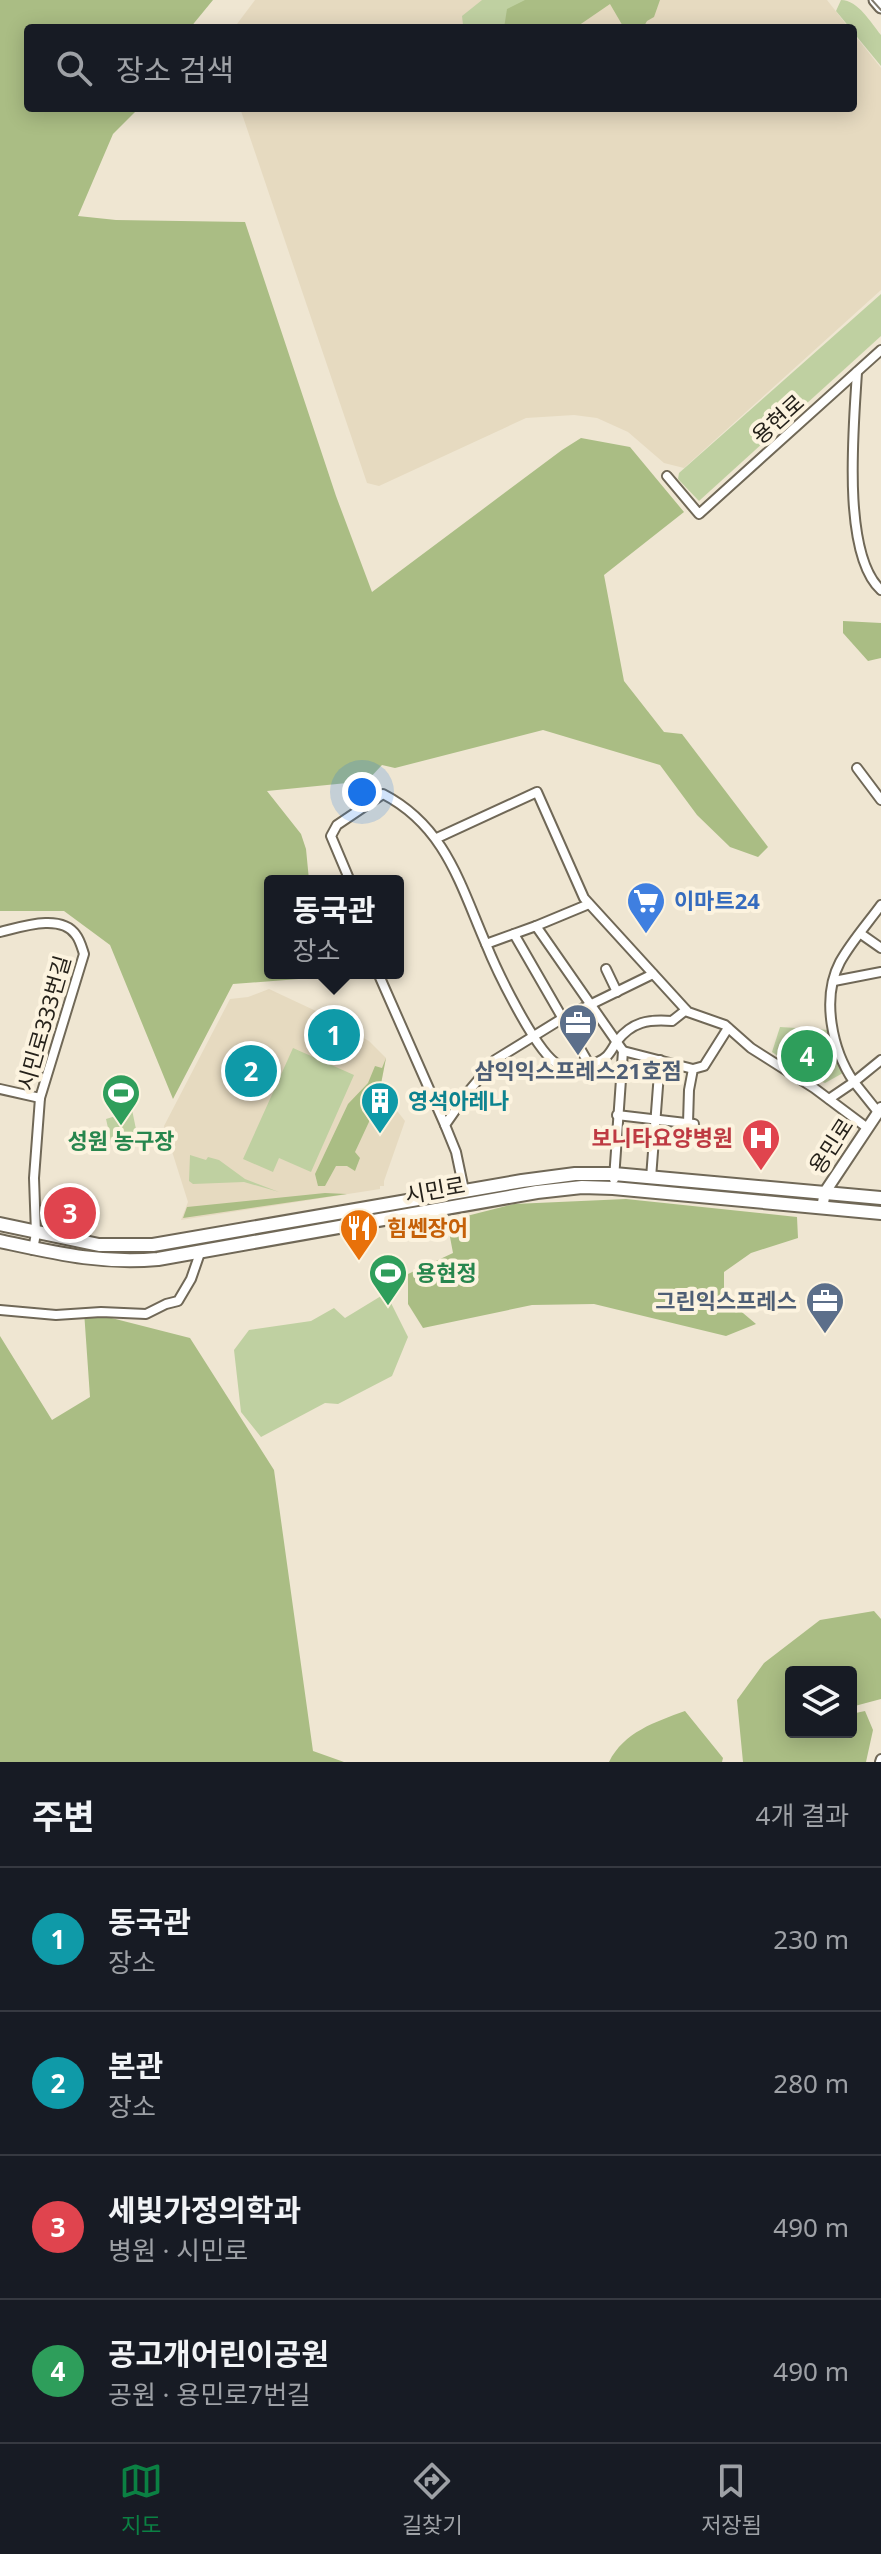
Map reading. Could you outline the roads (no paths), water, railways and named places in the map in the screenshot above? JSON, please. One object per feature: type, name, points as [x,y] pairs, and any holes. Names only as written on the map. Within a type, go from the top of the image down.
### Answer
[{"type":"main road","points":[[875,0],[881,7]]},
{"type":"main road","name":"시민로","points":[[0,1224],[99,1245],[153,1245],[547,1177],[614,1181],[881,1213]]},
{"type":"main road","name":"시민로","points":[[0,1241],[78,1258],[117,1261],[200,1253],[537,1192],[651,1178],[881,1198]]},
{"type":"street","name":"용현로","points":[[667,476],[699,514],[881,350]]},
{"type":"street","points":[[857,372],[852,505],[868,570],[881,590]]},
{"type":"street","points":[[857,768],[881,800]]},
{"type":"street","points":[[437,838],[537,792],[589,904],[686,1010],[694,1016],[714,1019],[728,1028],[763,1057],[866,1127]]},
{"type":"street","points":[[347,875],[331,836],[337,825],[383,794],[402,804],[425,823],[437,838],[498,972],[534,1035],[550,1058],[560,1066],[589,1064],[607,1056],[634,1024],[650,1020],[672,1021],[686,1010]]},
{"type":"street","points":[[486,944],[589,904]]},
{"type":"street","points":[[879,1110],[841,1062],[831,1012],[834,981],[842,958],[881,905]]},
{"type":"street","name":"시민로333번길","points":[[0,932],[35,923],[62,926],[76,933],[84,954],[40,1098],[33,1250]]},
{"type":"street","points":[[536,926],[623,1051],[693,1069],[704,1066],[728,1028]]},
{"type":"street","points":[[514,934],[589,1064]]},
{"type":"street","points":[[861,934],[881,948]]},
{"type":"street","points":[[606,969],[617,992]]},
{"type":"street","points":[[834,981],[881,972]]},
{"type":"street","points":[[445,1125],[488,1066],[563,1018],[653,974]]},
{"type":"street","points":[[381,979],[445,1125],[461,1167],[464,1190]]},
{"type":"street","points":[[614,1181],[623,1051]]},
{"type":"street","points":[[651,1178],[660,1060]]},
{"type":"street","points":[[829,1099],[881,1060]]},
{"type":"street","points":[[617,1115],[691,1124],[689,1090],[693,1069]]},
{"type":"street","points":[[0,1089],[40,1098]]},
{"type":"street","name":"용민로","points":[[822,1208],[825,1192],[879,1110]]},
{"type":"street","points":[[0,1310],[56,1315],[101,1312],[146,1314],[178,1301],[191,1279],[200,1253]]},
{"type":"tram line","points":[[872,0],[881,10]]},
{"type":"place","name":"이마트24","points":[[646,935]]},
{"type":"place","name":"동국관","points":[[334,1035]]},
{"type":"place","name":"공고개어린이공원","points":[[807,1056]]},
{"type":"place","name":"삼익익스프레스21호점","points":[[578,1057]]},
{"type":"place","name":"본관","points":[[251,1071]]},
{"type":"place","name":"성원 농구장","points":[[121,1127]]},
{"type":"place","name":"영석아레나","points":[[380,1135]]},
{"type":"place","name":"보니타요양병원","points":[[761,1172]]},
{"type":"place","name":"세빛가정의학과","points":[[70,1213]]},
{"type":"place","name":"힘쎈장어","points":[[359,1262]]},
{"type":"place","name":"용현정","points":[[388,1307]]},
{"type":"place","name":"그린익스프레스","points":[[825,1335]]}]
